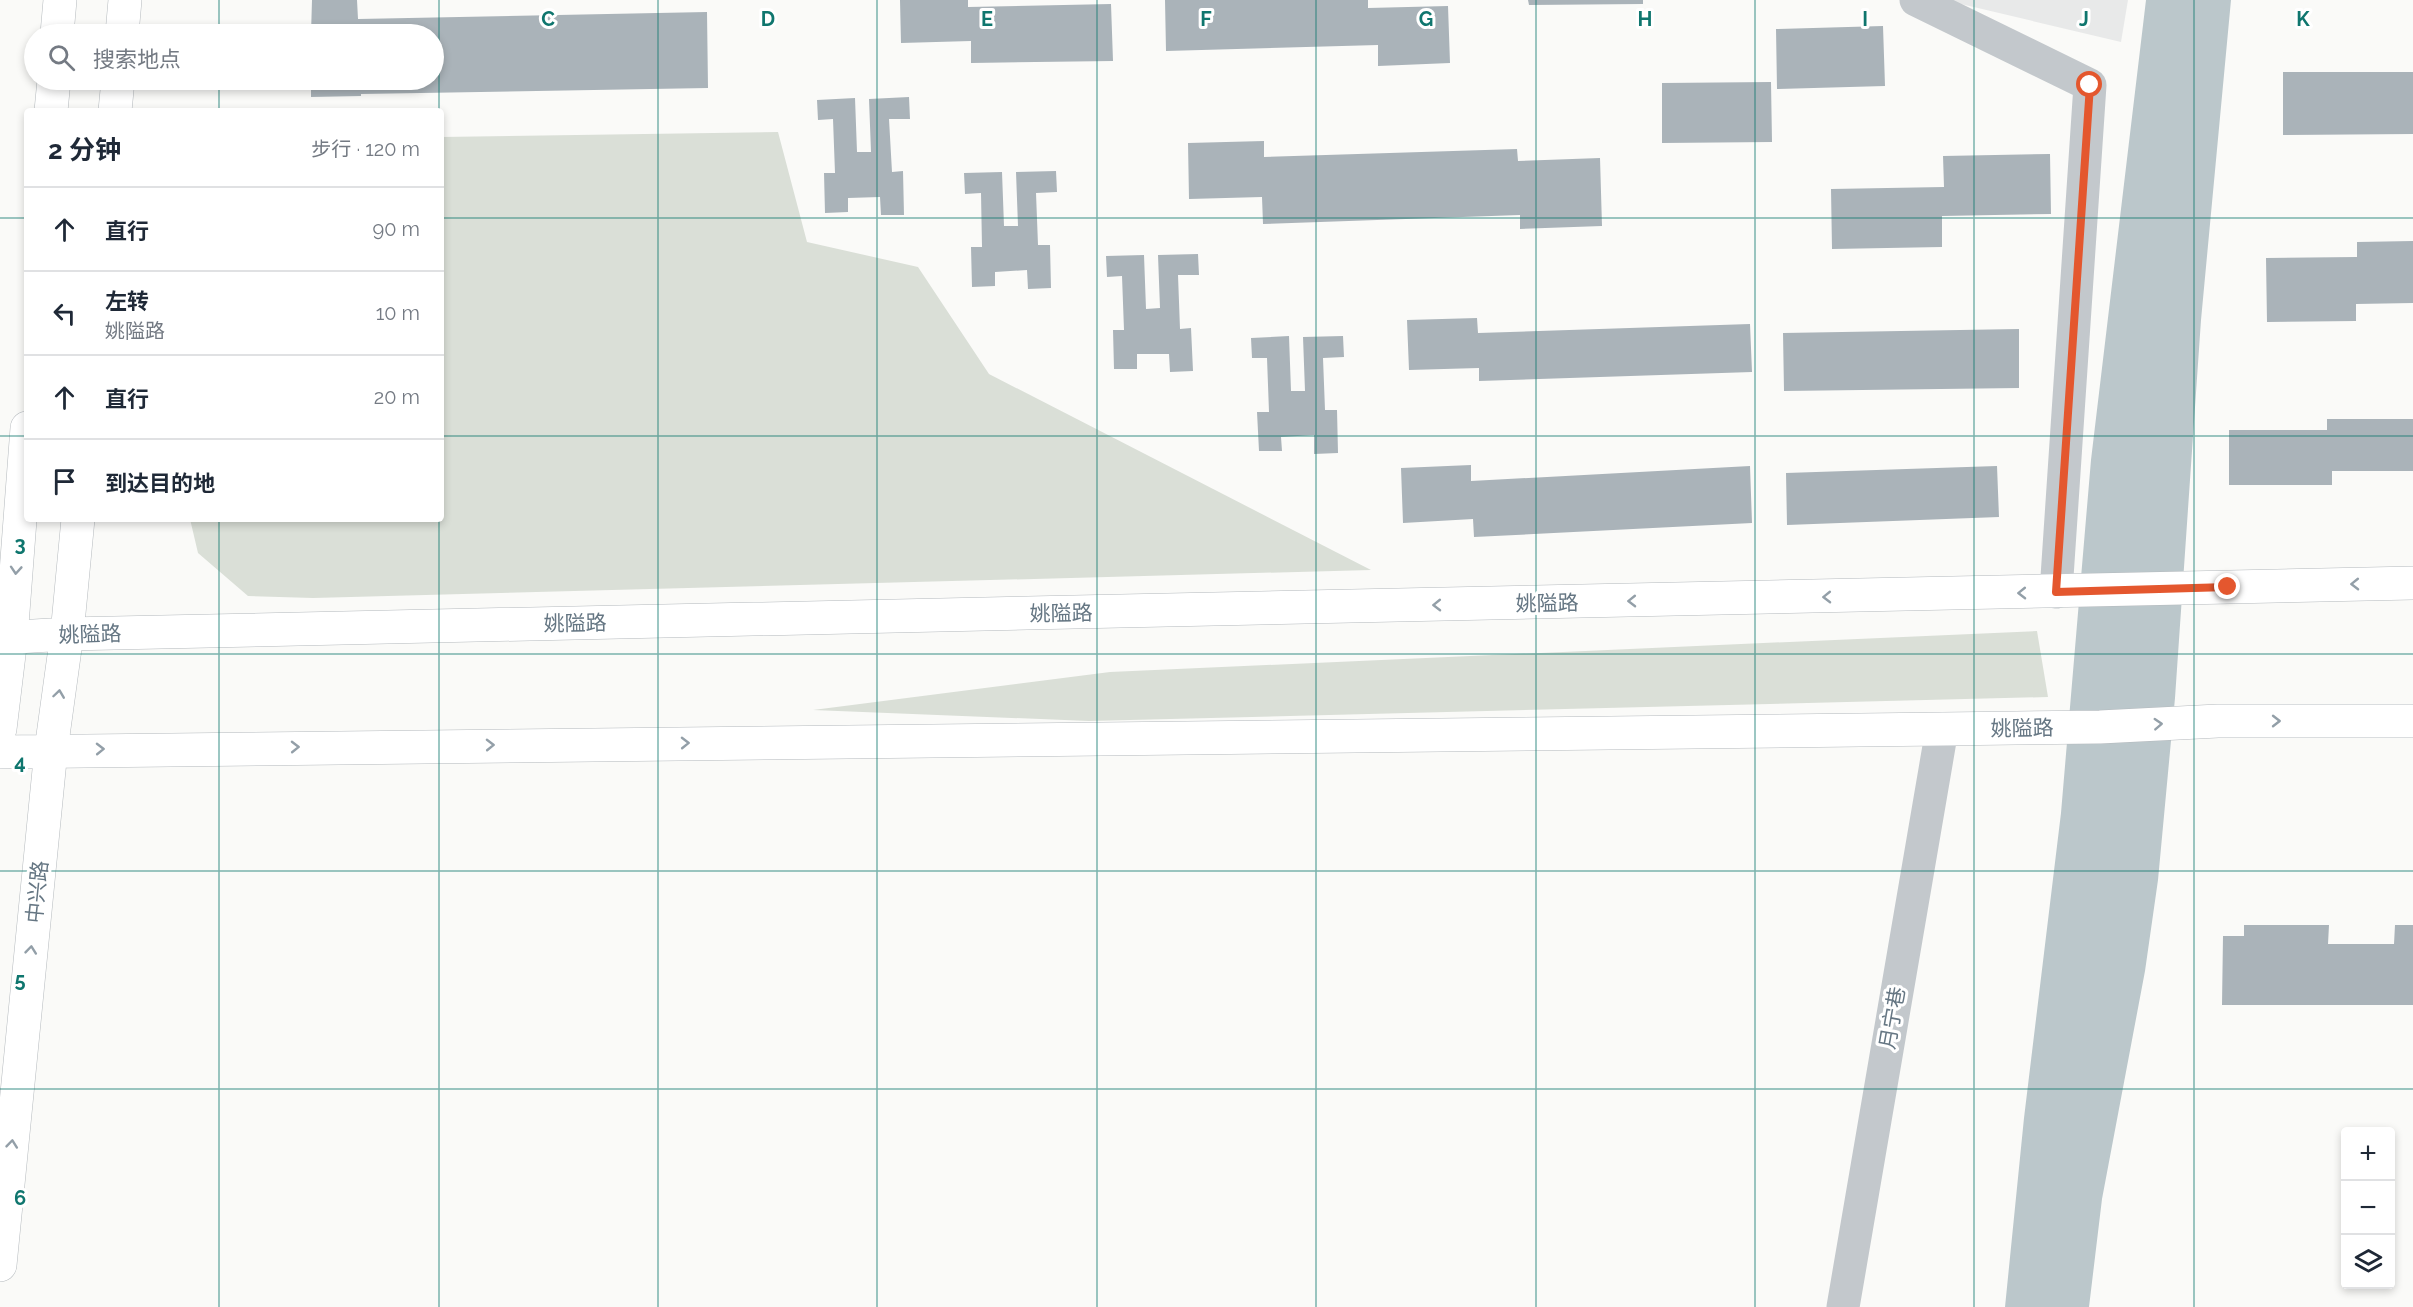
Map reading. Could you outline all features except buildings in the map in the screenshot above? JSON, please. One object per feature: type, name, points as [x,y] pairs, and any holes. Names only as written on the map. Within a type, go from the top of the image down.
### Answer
[{"type":"main road","points":[[58,24],[60,0]]},
{"type":"main road","points":[[123,24],[125,0]]},
{"type":"main road","points":[[51,108],[53,90]]},
{"type":"main road","points":[[115,108],[117,90]]},
{"type":"main road","points":[[0,729],[5,638],[24,457]]},
{"type":"main road","name":"中兴路","points":[[0,1265],[51,750],[67,634],[78,522]]},
{"type":"main road","name":"姚隘路","points":[[5,638],[67,634],[2413,583]]},
{"type":"main road","name":"姚隘路","points":[[0,752],[2100,727],[2218,721],[2413,721]]},
{"type":"street","points":[[1916,0],[2090,85],[2056,592]]},
{"type":"street","name":"月宁巷","points":[[1843,1307],[1942,729]]},
{"type":"shaded area","points":[[1944,0],[2128,0],[2121,42]]},
{"type":"shaded area","points":[[2146,0],[2231,0],[2201,320],[2175,698],[2158,880],[2145,971],[2102,1199],[2089,1307],[2005,1307],[2024,1118],[2061,813],[2091,460]]},
{"type":"shaded area","points":[[778,132],[807,242],[918,267],[989,374],[1371,570],[313,598],[248,596],[198,553],[191,522],[444,522],[444,137]]},
{"type":"shaded area","points":[[2037,631],[2048,697],[1089,721],[813,710],[1110,672]]},
{"type":"route","points":[[2090,85],[2056,592],[2228,587]]}]
